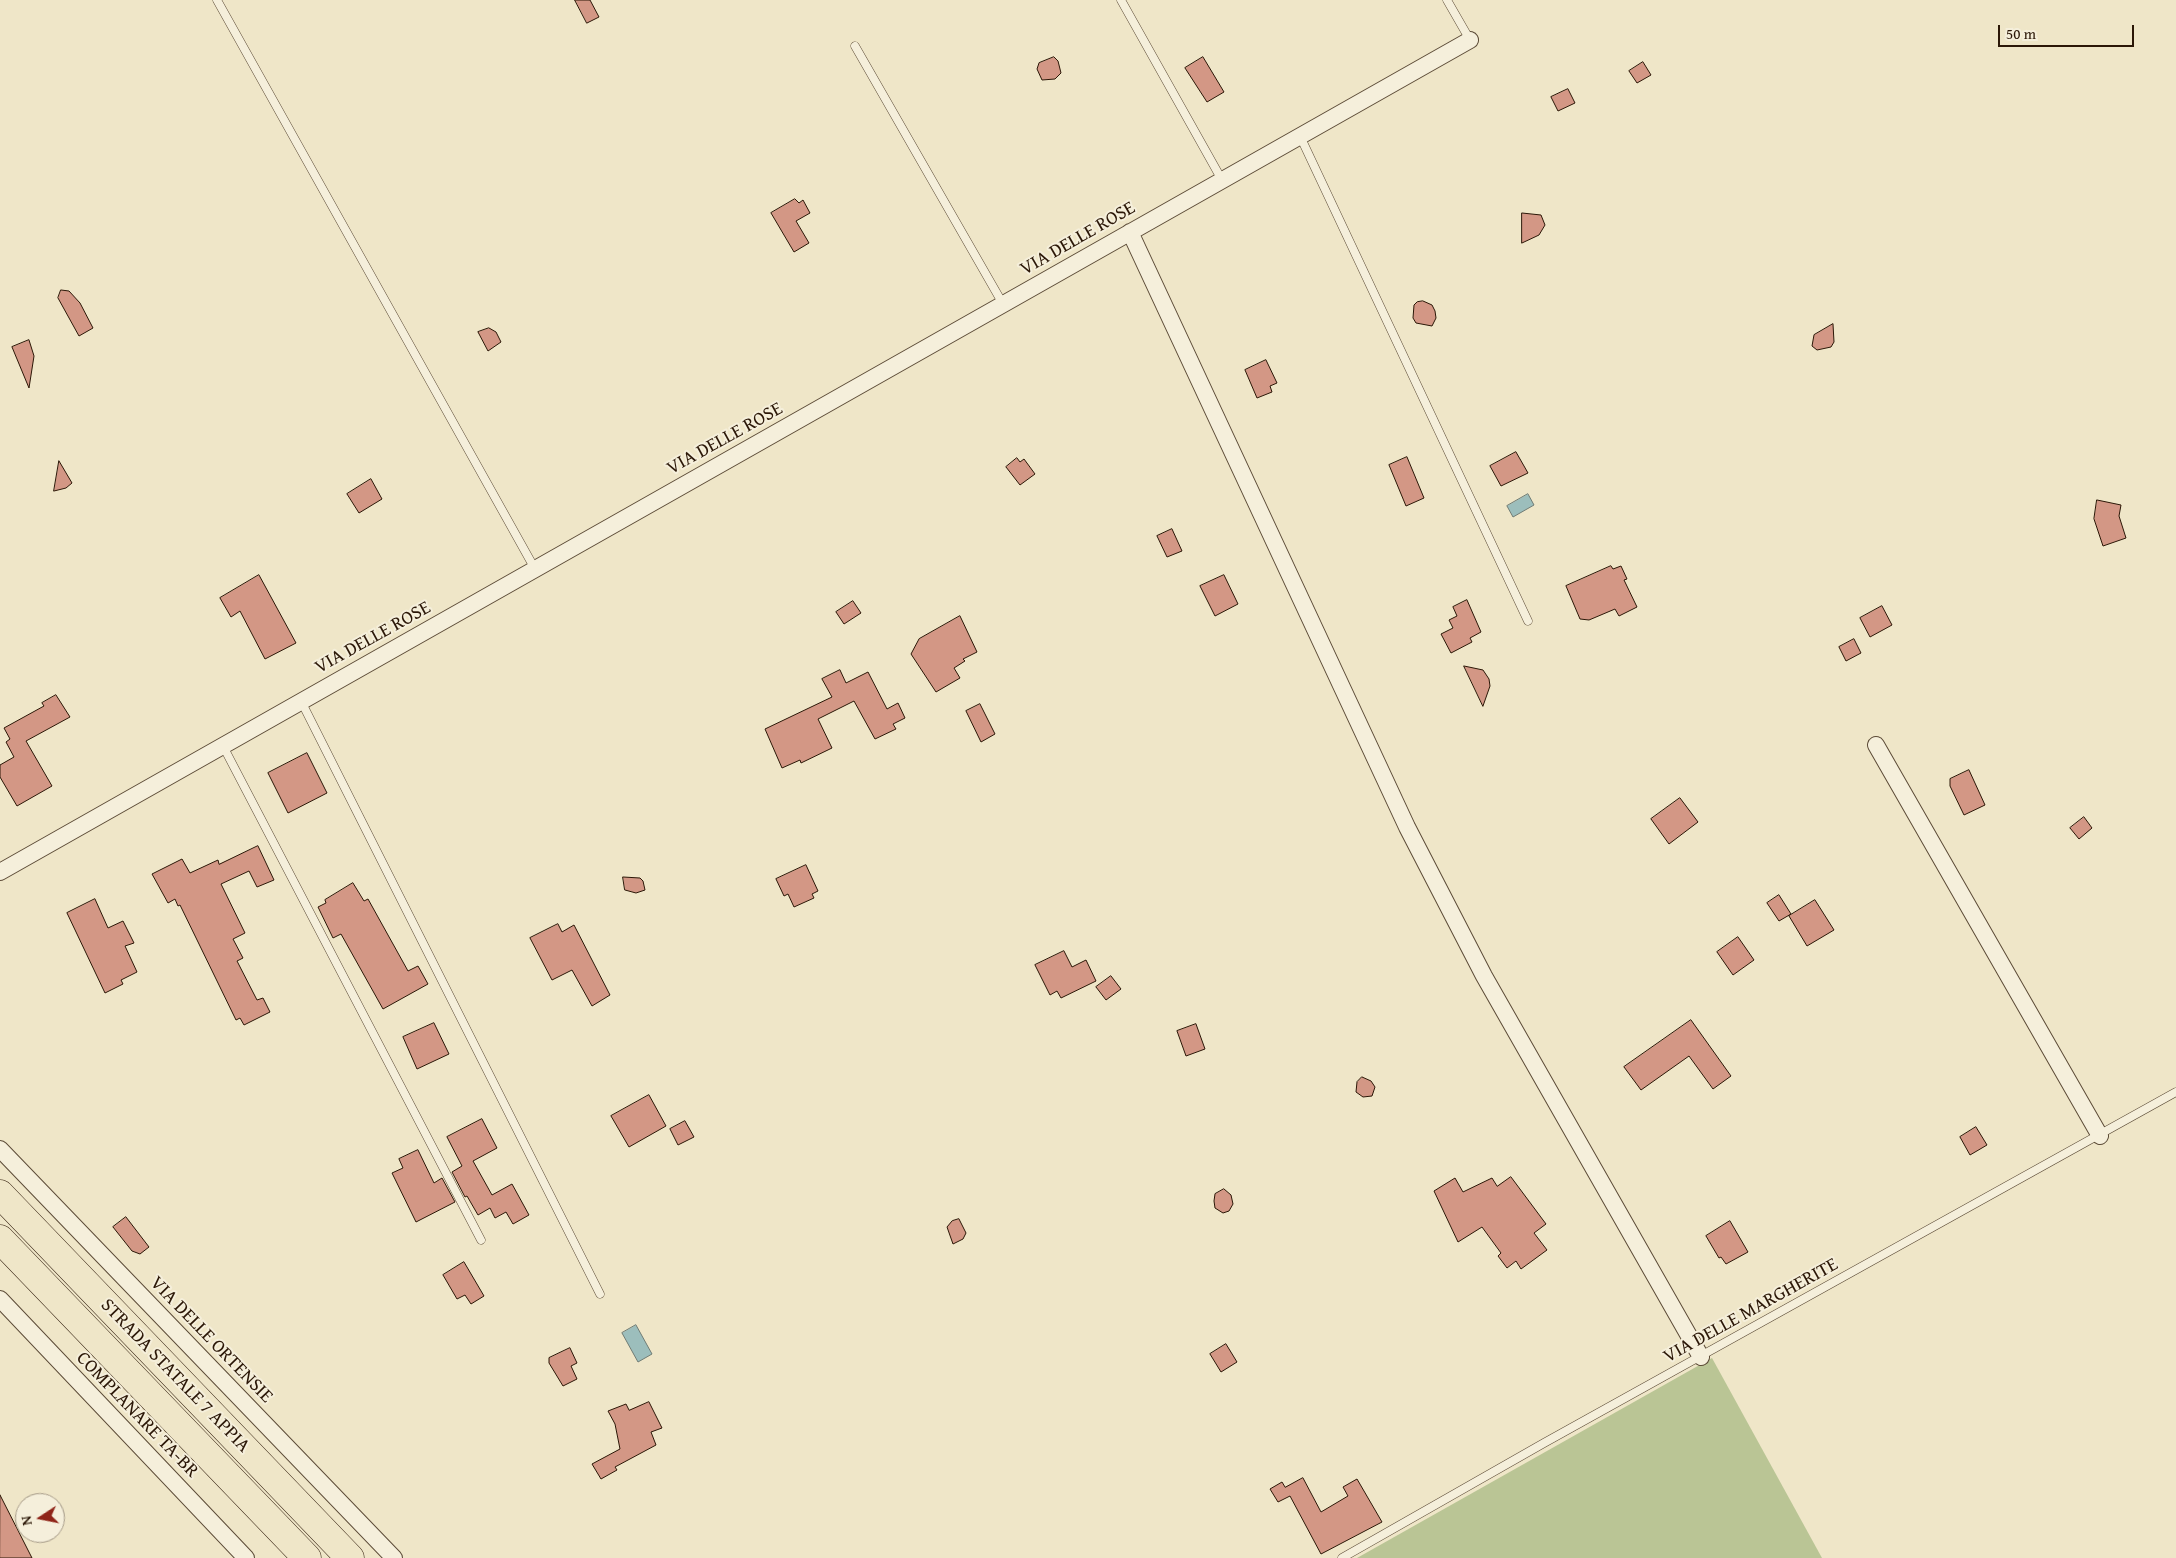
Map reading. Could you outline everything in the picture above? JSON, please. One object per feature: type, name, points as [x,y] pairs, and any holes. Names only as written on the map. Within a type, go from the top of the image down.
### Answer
[{"type":"highway","name":"STRADA STATALE 7 APPIA","points":[[0,1194],[350,1558]]},
{"type":"highway","name":"STRADA STATALE 7 APPIA","points":[[0,1239],[307,1558]]},
{"type":"street","name":"VIA DELLE ROSE","points":[[0,872],[1470,40]]},
{"type":"street","points":[[1130,232],[1408,827],[1484,976],[1701,1357]]},
{"type":"street","points":[[1876,745],[2100,1136]]},
{"type":"street","name":"VIA DELLE ORTENSIE","points":[[0,1149],[394,1558]]},
{"type":"street","name":"COMPLANARE TA-BR","points":[[0,1300],[246,1558]]},
{"type":"lane","points":[[217,0],[536,569]]},
{"type":"lane","points":[[1121,0],[1222,180]]},
{"type":"lane","points":[[1448,0],[1470,40]]},
{"type":"lane","points":[[855,46],[1003,304]]},
{"type":"lane","points":[[1300,136],[1528,621]]},
{"type":"lane","points":[[301,701],[600,1294]]},
{"type":"lane","points":[[223,746],[481,1240]]},
{"type":"lane","name":"VIA DELLE MARGHERITE","points":[[1342,1558],[2176,1092]]},
{"type":"green space","points":[[1712,1358],[1822,1558],[1357,1558]]},
{"type":"water","points":[[1528,494],[1534,505],[1513,517],[1507,506]]},
{"type":"water","points":[[636,1325],[652,1354],[638,1362],[622,1333]]},
{"type":"building","points":[[575,0],[590,0],[599,17],[587,23]]},
{"type":"building","points":[[1054,57],[1058,61],[1061,73],[1055,79],[1042,80],[1037,69],[1039,63]]},
{"type":"building","points":[[1203,57],[1224,92],[1207,102],[1185,68]]},
{"type":"building","points":[[1643,62],[1651,75],[1637,83],[1629,71]]},
{"type":"building","points":[[1568,89],[1575,103],[1558,111],[1551,97]]},
{"type":"building","points":[[795,199],[799,203],[803,200],[810,213],[796,221],[809,243],[794,252],[771,213]]},
{"type":"building","points":[[1522,213],[1541,215],[1545,225],[1539,235],[1522,243]]},
{"type":"building","points":[[61,290],[69,291],[80,303],[93,328],[79,336],[58,298]]},
{"type":"building","points":[[1423,301],[1432,305],[1435,311],[1436,318],[1432,326],[1416,323],[1413,318],[1414,305],[1417,302]]},
{"type":"building","points":[[1833,324],[1834,342],[1831,347],[1817,350],[1812,346],[1814,335]]},
{"type":"building","points":[[489,328],[496,332],[501,342],[488,351],[478,332]]},
{"type":"building","points":[[29,340],[34,356],[29,388],[12,347]]},
{"type":"building","points":[[1266,360],[1277,383],[1270,386],[1272,392],[1257,398],[1245,370]]},
{"type":"building","points":[[1516,452],[1528,473],[1501,486],[1490,466]]},
{"type":"building","points":[[1407,457],[1424,498],[1406,506],[1389,465]]},
{"type":"building","points":[[1017,458],[1020,462],[1024,459],[1035,474],[1020,485],[1006,467]]},
{"type":"building","points":[[59,461],[72,483],[66,488],[54,491]]},
{"type":"building","points":[[371,479],[382,499],[359,513],[347,494]]},
{"type":"building","points":[[2097,500],[2121,505],[2119,516],[2126,538],[2103,546],[2094,519]]},
{"type":"building","points":[[1172,529],[1182,551],[1167,557],[1157,536]]},
{"type":"building","points":[[1611,566],[1613,569],[1621,566],[1627,579],[1624,580],[1637,607],[1619,616],[1615,609],[1589,620],[1580,619],[1566,586]]},
{"type":"building","points":[[259,575],[296,643],[265,659],[240,611],[231,617],[220,598]]},
{"type":"building","points":[[1224,575],[1238,604],[1215,616],[1200,586]]},
{"type":"building","points":[[1467,600],[1481,632],[1470,638],[1472,642],[1451,653],[1441,634],[1453,628],[1449,620],[1457,616],[1453,607]]},
{"type":"building","points":[[853,601],[861,613],[844,624],[836,612]]},
{"type":"building","points":[[1882,606],[1892,625],[1870,637],[1860,618]]},
{"type":"building","points":[[960,616],[977,652],[963,659],[965,661],[954,668],[960,678],[936,692],[911,654],[919,639]]},
{"type":"building","points":[[1854,639],[1861,653],[1846,661],[1839,647]]},
{"type":"building","points":[[1464,666],[1483,670],[1489,679],[1490,686],[1483,706]]},
{"type":"building","points":[[840,670],[846,683],[868,672],[887,709],[898,703],[905,718],[893,724],[896,729],[875,739],[854,701],[818,719],[832,748],[801,763],[800,760],[782,768],[765,729],[832,697],[822,679]]},
{"type":"building","points":[[56,695],[70,717],[26,741],[52,786],[17,806],[0,777],[0,765],[14,757],[6,742],[10,739],[4,728],[44,706],[42,703]]},
{"type":"building","points":[[980,704],[995,734],[981,742],[966,711]]},
{"type":"building","points":[[307,753],[327,793],[288,813],[268,773]]},
{"type":"building","points":[[1969,770],[1985,805],[1964,815],[1950,786],[1950,779]]},
{"type":"building","points":[[1680,798],[1698,822],[1669,844],[1651,819]]},
{"type":"building","points":[[2084,817],[2092,828],[2079,839],[2070,828]]},
{"type":"building","points":[[258,846],[274,880],[257,887],[249,871],[221,884],[245,933],[233,939],[243,958],[237,961],[257,1000],[263,998],[270,1012],[244,1025],[240,1018],[236,1020],[180,905],[178,906],[175,899],[168,903],[152,874],[182,859],[190,873],[218,860],[219,864]]},
{"type":"building","points":[[806,865],[818,891],[812,894],[814,898],[794,907],[788,894],[784,896],[776,879]]},
{"type":"building","points":[[623,877],[640,878],[643,881],[645,890],[636,893],[625,890]]},
{"type":"building","points":[[353,883],[364,901],[368,899],[408,971],[418,966],[428,984],[383,1009],[341,934],[333,938],[318,907],[326,903],[325,900]]},
{"type":"building","points":[[1779,895],[1791,914],[1779,921],[1767,903]]},
{"type":"building","points":[[95,899],[108,928],[123,921],[134,943],[125,946],[137,972],[121,980],[123,984],[105,993],[67,913]]},
{"type":"building","points":[[1815,900],[1834,930],[1807,946],[1789,916]]},
{"type":"building","points":[[558,924],[562,932],[574,925],[610,995],[592,1006],[572,970],[552,980],[530,938]]},
{"type":"building","points":[[1738,937],[1754,960],[1733,975],[1717,952]]},
{"type":"building","points":[[1064,951],[1072,967],[1086,960],[1096,981],[1061,998],[1057,991],[1050,995],[1035,965]]},
{"type":"building","points":[[1111,976],[1121,989],[1106,1000],[1096,987]]},
{"type":"building","points":[[1691,1020],[1731,1076],[1713,1089],[1689,1056],[1641,1090],[1624,1067]]},
{"type":"building","points":[[434,1023],[449,1054],[417,1069],[403,1037]]},
{"type":"building","points":[[1196,1024],[1205,1049],[1186,1056],[1177,1031]]},
{"type":"building","points":[[1362,1077],[1371,1081],[1375,1087],[1372,1096],[1363,1097],[1356,1092],[1357,1082]]},
{"type":"building","points":[[649,1095],[666,1126],[629,1147],[611,1116]]},
{"type":"building","points":[[482,1119],[497,1148],[473,1161],[492,1195],[512,1184],[529,1215],[513,1224],[506,1212],[495,1218],[490,1208],[478,1215],[467,1196],[465,1197],[452,1172],[462,1166],[447,1137]]},
{"type":"building","points":[[685,1121],[694,1137],[678,1145],[670,1129]]},
{"type":"building","points":[[1976,1127],[1987,1145],[1970,1155],[1960,1137]]},
{"type":"building","points":[[418,1150],[434,1183],[442,1178],[455,1202],[416,1222],[392,1173],[403,1168],[399,1159]]},
{"type":"building","points":[[1511,1177],[1546,1224],[1534,1233],[1547,1250],[1521,1269],[1516,1261],[1507,1268],[1498,1256],[1501,1253],[1482,1227],[1458,1242],[1434,1191],[1455,1178],[1463,1192],[1492,1178],[1497,1186]]},
{"type":"building","points":[[1224,1189],[1231,1195],[1233,1204],[1229,1211],[1223,1213],[1215,1208],[1214,1201],[1215,1194]]},
{"type":"building","points":[[126,1217],[149,1247],[140,1254],[132,1251],[113,1227]]},
{"type":"building","points":[[959,1219],[966,1233],[963,1239],[953,1244],[947,1227],[952,1221]]},
{"type":"building","points":[[1730,1221],[1748,1252],[1726,1264],[1721,1257],[1719,1258],[1706,1236]]},
{"type":"building","points":[[464,1262],[484,1296],[471,1304],[465,1295],[457,1299],[443,1275]]},
{"type":"building","points":[[1226,1344],[1237,1362],[1221,1372],[1210,1354]]},
{"type":"building","points":[[570,1348],[577,1363],[571,1366],[577,1379],[563,1386],[549,1363],[549,1358]]},
{"type":"building","points":[[649,1402],[662,1428],[651,1432],[656,1445],[615,1467],[617,1470],[601,1479],[592,1464],[620,1449],[615,1424],[608,1411],[626,1404],[629,1410]]},
{"type":"building","points":[[1303,1478],[1321,1512],[1348,1496],[1343,1487],[1357,1479],[1382,1522],[1321,1554],[1290,1496],[1278,1502],[1270,1489],[1282,1482],[1285,1487]]},
{"type":"building","points":[[0,1495],[15,1525],[15,1543],[24,1543],[32,1558],[0,1558]]}]
